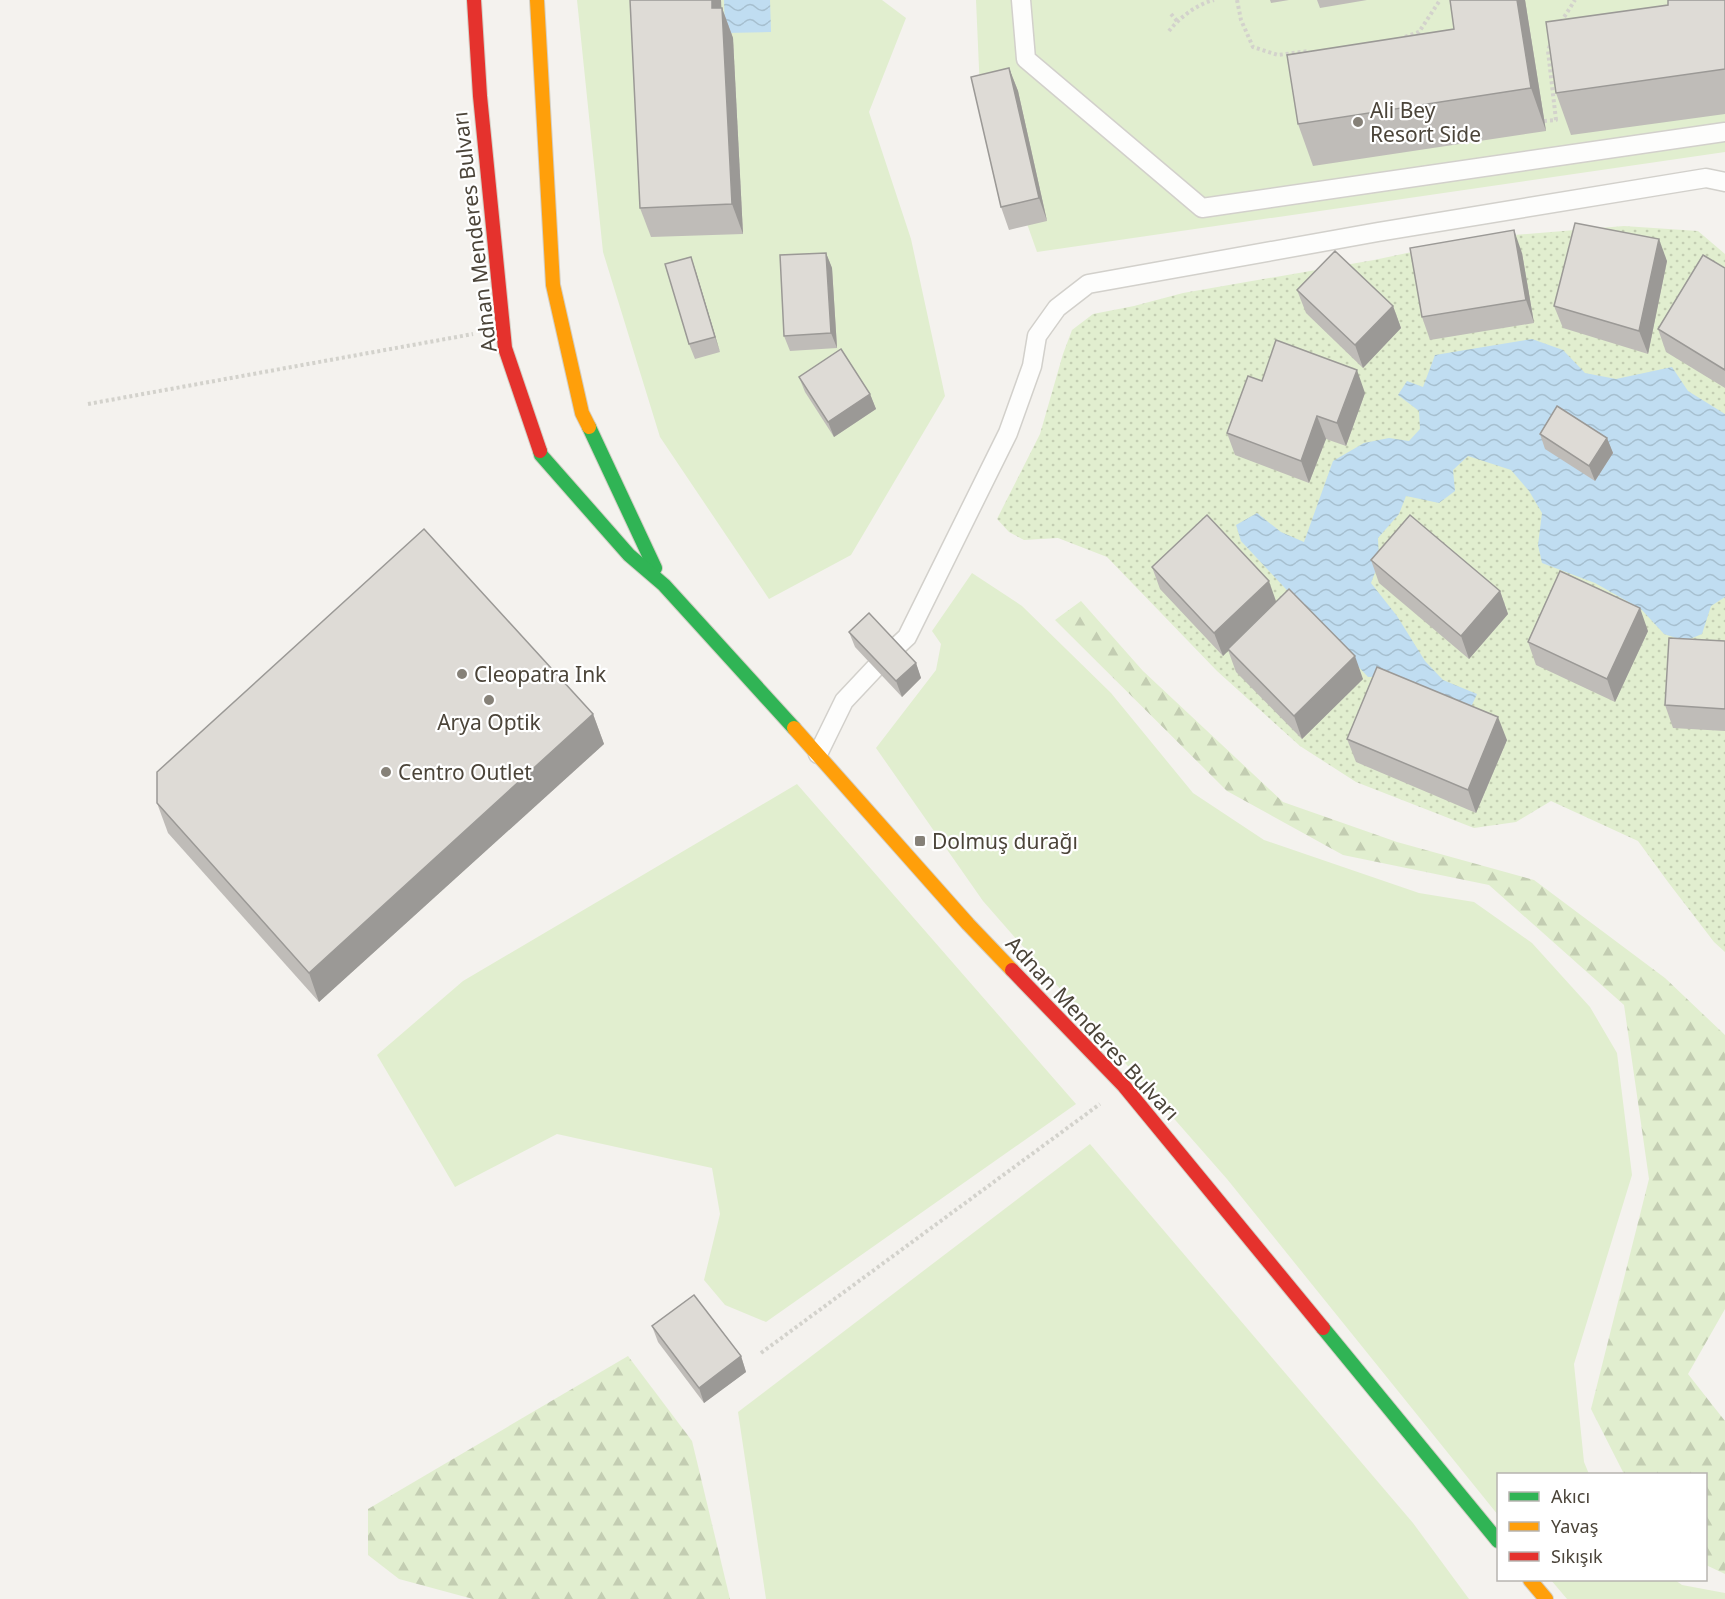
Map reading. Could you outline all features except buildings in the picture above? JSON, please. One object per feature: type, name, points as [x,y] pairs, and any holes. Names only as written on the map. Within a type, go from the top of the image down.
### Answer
[{"type":"main road","name":"Adnan Menderes Bulvarı","points":[[474,0],[480,96],[505,348],[541,455],[629,555],[664,585],[818,754],[968,924],[1124,1086],[1497,1540]]},
{"type":"main road","name":"Adnan Menderes Bulvarı","points":[[537,0],[553,285],[582,413],[664,585]]},
{"type":"main road","points":[[1531,1581],[1546,1599]]},
{"type":"lane","points":[[1021,0],[1026,59],[1202,208],[1725,132]]},
{"type":"lane","points":[[894,649],[907,637],[1008,433],[1032,366],[1037,336],[1057,308],[1088,284],[1378,232],[1706,178],[1725,182]]},
{"type":"lane","points":[[818,754],[844,700],[875,668]]},
{"type":"path","points":[[1169,31],[1177,21],[1214,0]]},
{"type":"path","points":[[1237,0],[1241,20],[1253,47],[1278,55],[1312,51]]},
{"type":"path","points":[[1401,39],[1419,32],[1440,0]]},
{"type":"path","points":[[1558,25],[1575,0]]},
{"type":"path","points":[[1171,14],[1177,21]]},
{"type":"path","points":[[1545,121],[1556,120],[1548,51],[1551,42]]},
{"type":"path","points":[[88,404],[504,328]]},
{"type":"path","points":[[761,1353],[1124,1086]]},
{"type":"green space","points":[[577,0],[882,0],[906,18],[869,112],[911,239],[945,396],[851,555],[769,599],[660,437],[603,252]]},
{"type":"green space","name":"Ali Bey Resort Side","points":[[976,0],[1725,0],[1725,152],[1037,252],[980,91]]},
{"type":"green space","points":[[1624,226],[1698,231],[1725,254],[1725,952],[1714,942],[1638,841],[1551,801],[1516,822],[1474,828],[1356,782],[1300,746],[1217,671],[1107,557],[1058,538],[1024,540],[1009,532],[997,519],[1040,434],[1072,330],[1093,314],[1183,293],[1374,260],[1478,238]]},
{"type":"green space","points":[[972,573],[1022,606],[1111,693],[1193,793],[1264,840],[1419,893],[1474,902],[1532,943],[1590,1007],[1617,1053],[1632,1175],[1574,1364],[1584,1462],[1589,1473],[1497,1473],[1497,1514],[1227,1179],[983,901],[876,748],[936,670],[941,644],[932,631]]},
{"type":"green space","points":[[1081,601],[1143,671],[1283,802],[1397,842],[1534,880],[1665,978],[1725,1035],[1725,1309],[1688,1374],[1725,1421],[1725,1574],[1707,1565],[1707,1473],[1623,1473],[1591,1409],[1649,1179],[1624,1005],[1489,885],[1343,855],[1227,791],[1055,620]]},
{"type":"green space","points":[[797,784],[1076,1104],[766,1322],[725,1305],[704,1280],[720,1214],[712,1168],[557,1134],[455,1187],[377,1055],[463,981]]},
{"type":"green space","points":[[1090,1144],[1413,1523],[1469,1599],[766,1599],[738,1412]]},
{"type":"green space","points":[[628,1356],[692,1441],[730,1599],[473,1599],[399,1579],[368,1555],[368,1509]]},
{"type":"green space","points":[[1552,1581],[1676,1581],[1682,1585],[1725,1593],[1725,1599],[1567,1599]]},
{"type":"water","points":[[724,0],[770,0],[771,32],[725,33]]},
{"type":"water","points":[[1532,339],[1563,350],[1585,373],[1616,379],[1672,367],[1688,391],[1725,414],[1725,597],[1711,606],[1702,634],[1685,641],[1664,634],[1641,609],[1595,583],[1542,563],[1538,545],[1542,513],[1529,491],[1511,470],[1468,456],[1453,470],[1455,491],[1439,503],[1406,496],[1399,514],[1378,538],[1379,562],[1371,583],[1397,616],[1425,661],[1443,680],[1477,694],[1471,707],[1399,676],[1368,677],[1241,541],[1236,525],[1257,513],[1281,532],[1304,542],[1333,461],[1364,443],[1389,438],[1409,441],[1420,429],[1419,411],[1398,395],[1407,381],[1423,387],[1435,355]]},
{"type":"traffic: fast","points":[[589,427],[655,568]]},
{"type":"traffic: fast","points":[[540,451],[541,455],[629,555],[664,585],[794,728]]},
{"type":"traffic: fast","points":[[1323,1328],[1497,1540]]},
{"type":"traffic: slow","points":[[537,0],[553,285],[582,413],[589,427]]},
{"type":"traffic: slow","points":[[794,728],[968,924],[1012,970]]},
{"type":"traffic: slow","points":[[1531,1581],[1546,1599]]},
{"type":"traffic: jam","points":[[474,0],[480,96],[505,348],[540,451]]},
{"type":"traffic: jam","points":[[1012,970],[1124,1086],[1323,1328]]},
{"type":"place","name":"Ali Bey Resort Side","points":[[1358,122]]},
{"type":"place","name":"Cleopatra Ink","points":[[462,674]]},
{"type":"place","name":"Arya Optik","points":[[489,700]]},
{"type":"place","name":"Centro Outlet","points":[[386,772]]},
{"type":"place","name":"Dolmuş durağı","points":[[920,841]]}]
